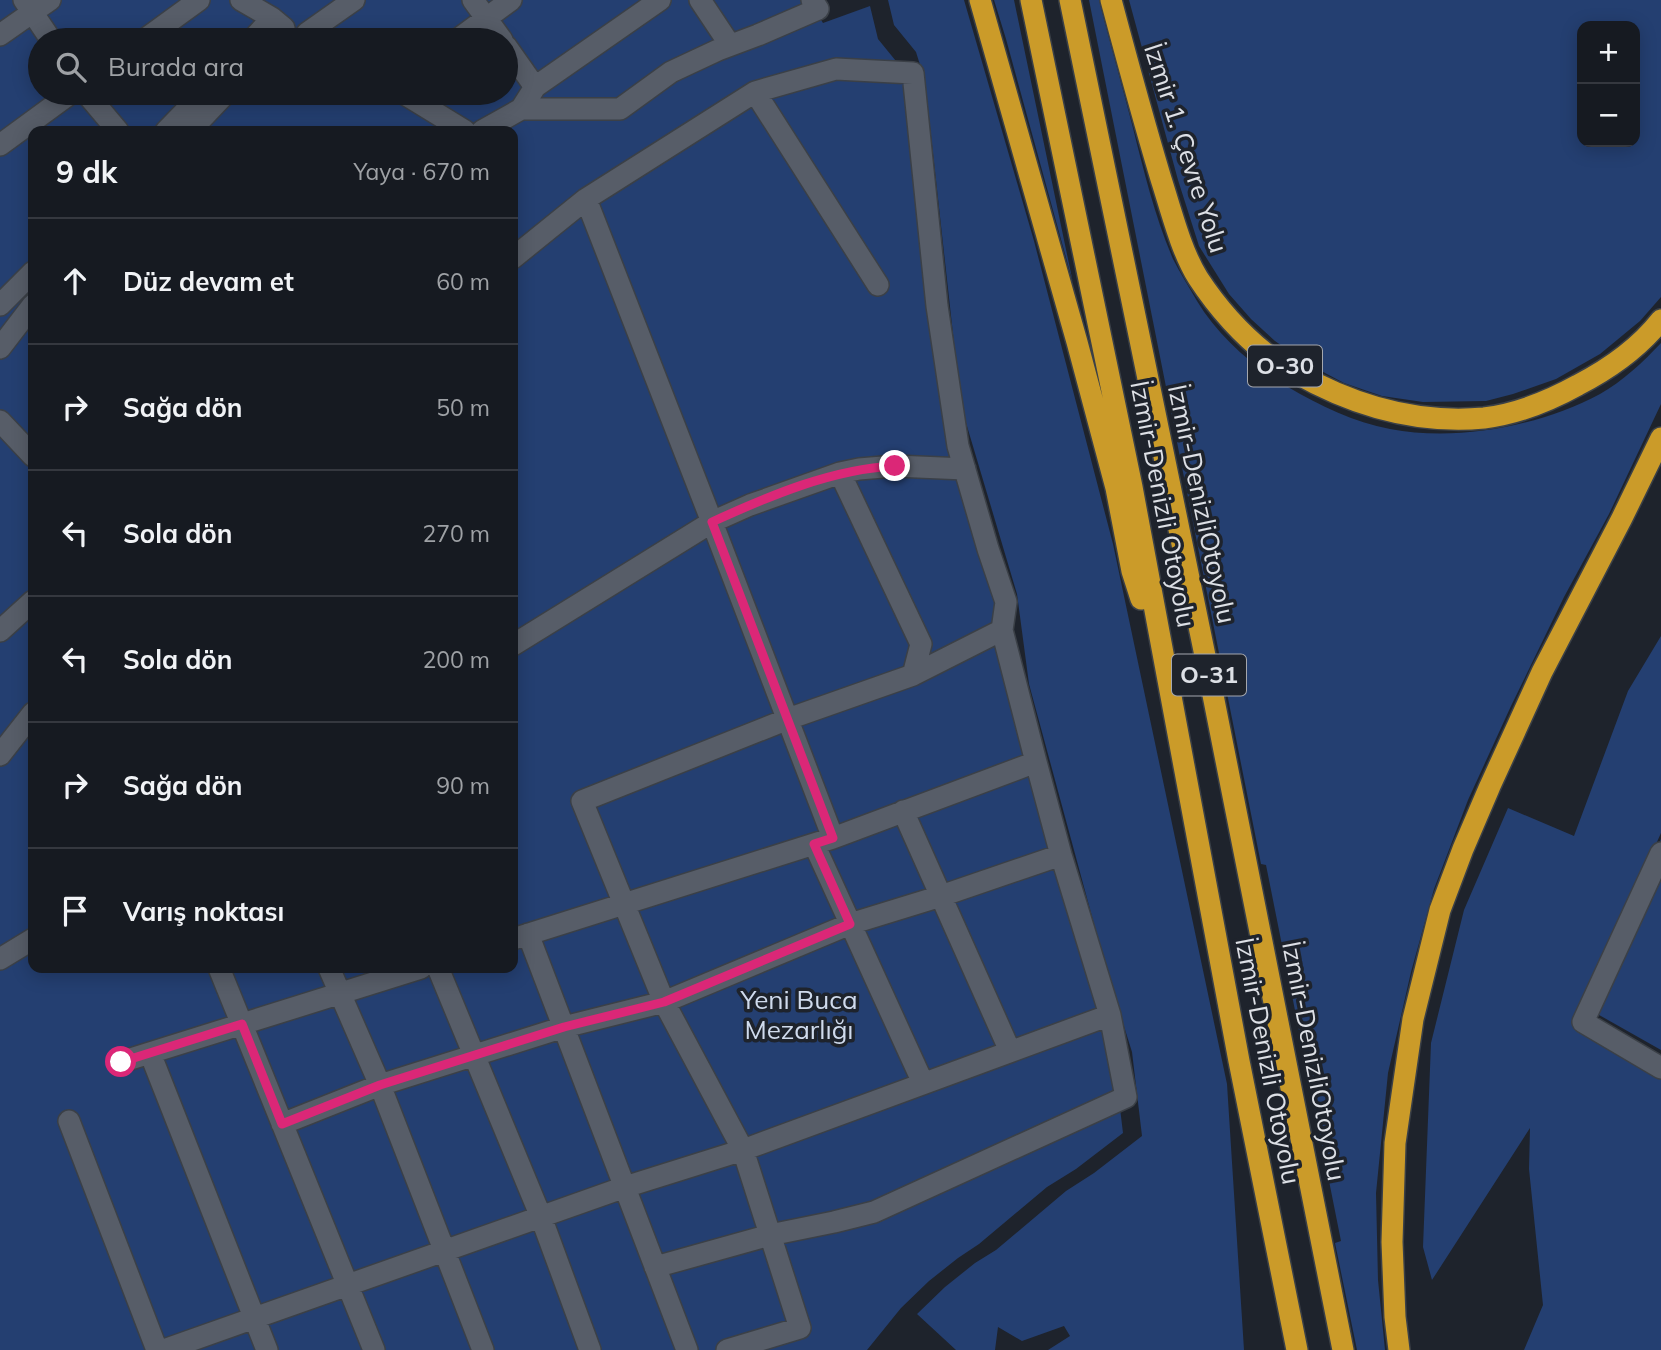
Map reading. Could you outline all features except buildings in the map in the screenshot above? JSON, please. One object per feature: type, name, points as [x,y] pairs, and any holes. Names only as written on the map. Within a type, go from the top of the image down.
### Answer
[{"type":"highway","points":[[980,0],[1077,342],[1115,488],[1132,571],[1168,679]]},
{"type":"highway","name":"İzmir-Denizli Otoyolu","points":[[1031,0],[1100,328],[1238,1060],[1297,1350]]},
{"type":"highway","name":"İzmir-DenizliOtoyolu","points":[[1070,0],[1343,1350]]},
{"type":"highway","name":"İzmir 1. Çevre Yolu","points":[[1111,0],[1170,209],[1197,277],[1231,321],[1270,358],[1335,393],[1366,406],[1408,416],[1448,419],[1485,417],[1517,411],[1554,398],[1602,373],[1649,335],[1661,320]]},
{"type":"highway","points":[[1399,1350],[1391,1242],[1395,1143],[1413,1019],[1440,910],[1463,849],[1536,685],[1661,438]]},
{"type":"lane","points":[[161,28],[200,0]]},
{"type":"lane","points":[[241,0],[276,28]]},
{"type":"lane","points":[[323,28],[354,0]]},
{"type":"lane","points":[[473,0],[493,28]]},
{"type":"lane","points":[[473,28],[511,0]]},
{"type":"lane","points":[[490,126],[521,108],[535,87],[660,0]]},
{"type":"lane","points":[[700,0],[730,45]]},
{"type":"lane","points":[[521,108],[621,109],[671,72],[818,9],[812,0]]},
{"type":"lane","points":[[0,35],[36,4],[46,28]]},
{"type":"lane","points":[[518,63],[535,87]]},
{"type":"lane","points":[[518,253],[586,199],[755,92],[836,69],[913,73],[937,306],[958,446],[1006,602],[1002,630],[1060,855],[1111,1015],[1126,1097],[874,1212],[770,1235],[655,1268]]},
{"type":"lane","points":[[755,92],[878,285]]},
{"type":"lane","points":[[0,145],[55,105]]},
{"type":"lane","points":[[96,105],[114,126]]},
{"type":"lane","points":[[171,126],[191,105]]},
{"type":"lane","points":[[195,126],[215,105]]},
{"type":"lane","points":[[423,105],[457,126]]},
{"type":"lane","points":[[586,199],[788,719],[850,924],[923,1083]]},
{"type":"lane","points":[[0,305],[28,277]]},
{"type":"lane","points":[[0,348],[28,312]]},
{"type":"lane","points":[[0,421],[28,451]]},
{"type":"lane","points":[[518,642],[712,522],[750,505],[839,473],[859,469],[895,466],[965,469]]},
{"type":"lane","points":[[839,473],[921,644],[913,675]]},
{"type":"lane","points":[[0,631],[28,606]]},
{"type":"lane","points":[[727,1350],[800,1328],[743,1150],[664,1002],[582,801],[788,719],[913,675],[1002,630]]},
{"type":"lane","points":[[0,755],[28,719]]},
{"type":"lane","points":[[687,1350],[564,1027],[520,937],[824,841],[1036,762]]},
{"type":"lane","points":[[903,811],[1010,1051]]},
{"type":"lane","points":[[1661,853],[1583,1022],[1661,1068]]},
{"type":"lane","points":[[282,1124],[380,1085],[564,1027],[664,1002],[850,924],[942,896],[1060,855]]},
{"type":"lane","points":[[0,960],[28,942]]},
{"type":"lane","points":[[221,973],[374,1350]]},
{"type":"lane","points":[[331,973],[380,1085],[483,1350]]},
{"type":"lane","points":[[121,1062],[405,973]]},
{"type":"lane","points":[[440,973],[541,1217],[590,1350]]},
{"type":"lane","points":[[164,1350],[625,1187],[743,1150],[1111,1015]]},
{"type":"lane","points":[[150,1053],[267,1350]]},
{"type":"lane","points":[[69,1121],[158,1350]]},
{"type":"green space","name":"Yeni Buca Mezarlığı","points":[[0,0],[808,0],[823,23],[870,6],[878,39],[900,66],[909,94],[944,414],[999,599],[1113,1050],[1123,1133],[1076,1169],[1047,1187],[979,1244],[929,1281],[901,1308],[867,1350],[0,1350]]},
{"type":"green space","points":[[888,0],[964,0],[1034,241],[1113,544],[1227,1084],[1244,1350],[1048,1350],[1070,1336],[1064,1326],[1022,1341],[998,1327],[995,1350],[956,1350],[917,1314],[945,1287],[996,1250],[1066,1191],[1142,1136],[1132,1052],[1107,972],[1029,684],[1017,594],[961,406],[925,81],[916,52],[894,25]]},
{"type":"green space","points":[[994,0],[1014,0],[1073,283],[1006,39]]},
{"type":"green space","points":[[1089,0],[1099,0],[1150,194],[1173,259],[1215,326],[1249,360],[1288,387],[1312,401],[1377,426],[1416,433],[1471,432],[1525,423],[1577,405],[1616,383],[1661,343],[1661,404],[1609,514],[1564,597],[1468,800],[1434,889],[1411,972],[1388,1073],[1376,1193],[1378,1280],[1385,1350],[1357,1350],[1335,1243],[1341,1241],[1266,865],[1261,864]]},
{"type":"green space","points":[[1129,0],[1661,0],[1661,297],[1640,321],[1600,354],[1556,379],[1486,401],[1423,402],[1382,396],[1344,383],[1308,364],[1275,341],[1251,319],[1229,294],[1199,246],[1178,180]]},
{"type":"green space","points":[[1661,636],[1661,833],[1574,1026],[1661,1075],[1661,1350],[1524,1350],[1543,1305],[1529,1169],[1530,1128],[1432,1280],[1423,1247],[1431,1043],[1464,910],[1508,808],[1574,836],[1628,691]]},
{"type":"green space","points":[[1661,839],[1661,1050],[1585,1007]]},
{"type":"route","points":[[121,1062],[242,1024],[282,1124],[380,1085],[564,1027],[664,1002],[850,924],[814,844],[833,838],[712,522],[750,505],[839,473],[895,466]]}]
